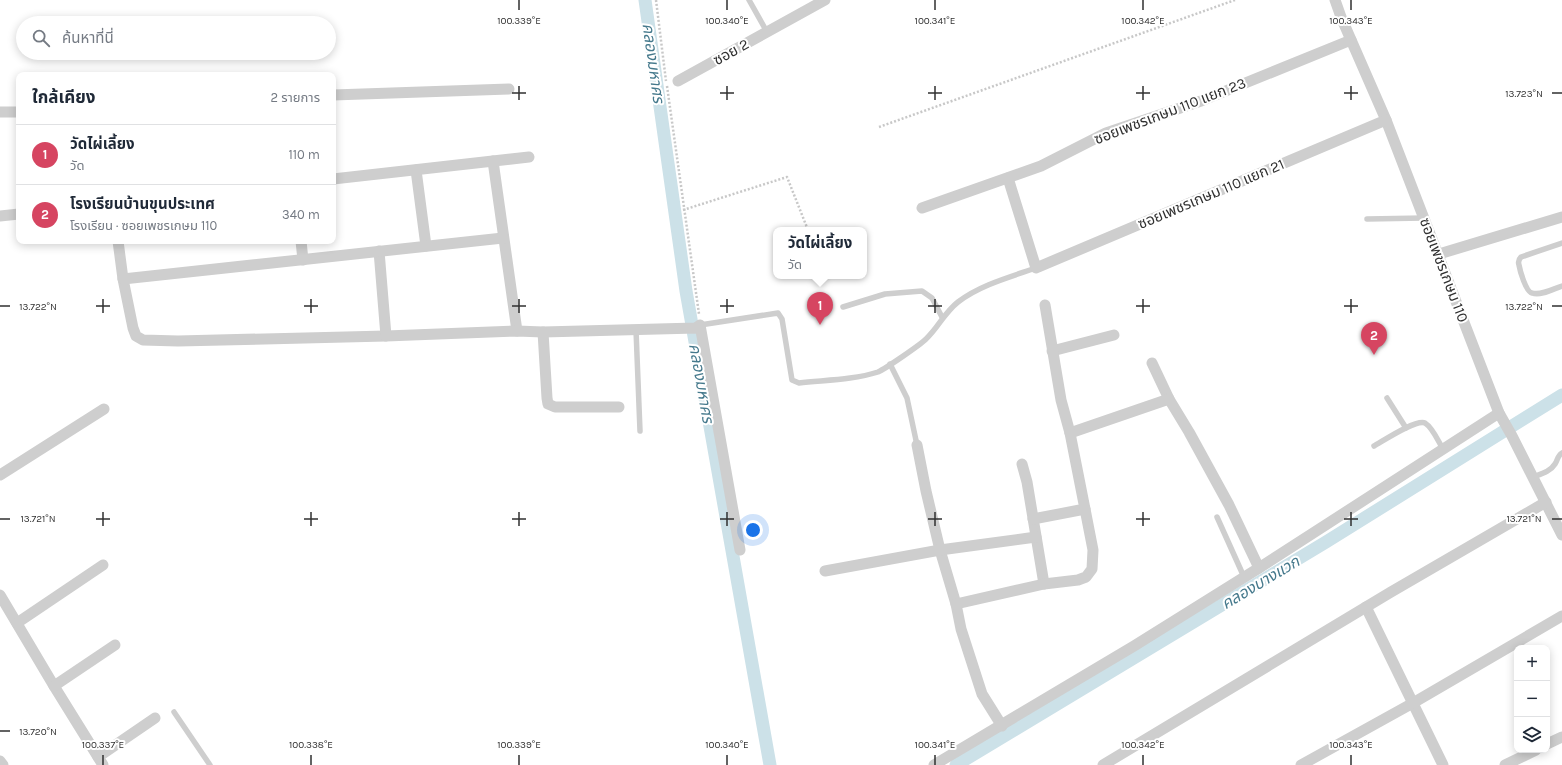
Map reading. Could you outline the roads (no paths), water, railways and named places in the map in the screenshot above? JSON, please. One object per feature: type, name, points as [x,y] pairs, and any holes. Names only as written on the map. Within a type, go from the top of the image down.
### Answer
[{"type":"street","name":"ซอย 2","points":[[678,81],[825,0]]},
{"type":"street","name":"ซอยเพชรเกษม 110","points":[[1335,0],[1386,120],[1501,416],[1562,535]]},
{"type":"street","name":"ซอยเพชรเกษม 110 แยก 23","points":[[922,208],[1041,166],[1106,133],[1201,101],[1351,40]]},
{"type":"street","points":[[336,94],[509,89]]},
{"type":"street","points":[[0,112],[16,112]]},
{"type":"street","name":"ซอยเพชรเกษม 110 แยก 21","points":[[1036,268],[1386,120]]},
{"type":"street","points":[[336,179],[529,157]]},
{"type":"street","points":[[493,161],[517,331]]},
{"type":"street","points":[[416,170],[426,246]]},
{"type":"street","points":[[1008,178],[1036,268]]},
{"type":"street","points":[[0,216],[16,214]]},
{"type":"street","points":[[1439,254],[1562,217]]},
{"type":"street","points":[[123,279],[503,238]]},
{"type":"street","points":[[118,244],[123,279],[133,328],[136,336],[143,340],[178,341],[517,331],[543,332],[636,330],[698,326],[740,550]]},
{"type":"street","points":[[301,244],[303,260]]},
{"type":"street","points":[[379,251],[386,336]]},
{"type":"street","points":[[956,604],[1044,584],[1078,580],[1086,577],[1092,569],[1093,550],[1070,433],[1061,400],[1045,305]]},
{"type":"street","points":[[543,332],[548,404],[555,407],[619,407]]},
{"type":"street","points":[[1052,351],[1114,335]]},
{"type":"street","points":[[1152,364],[1168,399],[1229,505],[1259,568]]},
{"type":"street","points":[[1070,433],[1168,399]]},
{"type":"street","points":[[0,475],[104,409]]},
{"type":"street","points":[[934,765],[1002,726],[1134,646],[1244,578],[1443,449],[1501,416]]},
{"type":"street","points":[[917,445],[940,550],[956,604],[961,629],[982,694],[1002,726]]},
{"type":"street","points":[[1022,464],[1027,482],[1044,584]]},
{"type":"street","points":[[1103,765],[1546,502]]},
{"type":"street","points":[[1033,519],[1084,509]]},
{"type":"street","points":[[825,571],[940,550],[1036,537]]},
{"type":"street","points":[[17,623],[103,565]]},
{"type":"street","points":[[0,595],[101,761],[155,718]]},
{"type":"street","points":[[1366,608],[1444,765]]},
{"type":"street","points":[[1301,765],[1413,703],[1562,616]]},
{"type":"street","points":[[54,686],[115,645]]},
{"type":"street","points":[[1550,743],[1562,737]]},
{"type":"street","points":[[1505,765],[1530,753]]},
{"type":"street","points":[[0,761],[3,765]]},
{"type":"lane","points":[[749,0],[767,32]]},
{"type":"lane","points":[[1366,220],[1424,218]]},
{"type":"lane","points":[[1562,243],[1521,257],[1518,265],[1528,292],[1532,294],[1545,292],[1562,286]]},
{"type":"lane","points":[[698,326],[778,313],[782,319],[792,380],[799,383],[848,378],[879,371],[890,364],[926,339],[942,317],[958,302],[990,284],[1036,268]]},
{"type":"lane","points":[[843,307],[885,294],[922,291],[932,298],[942,317]]},
{"type":"lane","points":[[636,330],[640,431]]},
{"type":"lane","points":[[890,364],[907,398],[917,445]]},
{"type":"lane","points":[[1387,398],[1406,428]]},
{"type":"lane","points":[[1374,446],[1406,428],[1421,422],[1432,430],[1443,449]]},
{"type":"lane","points":[[1533,477],[1547,472],[1555,464],[1559,455],[1562,453]]},
{"type":"lane","points":[[1217,517],[1244,578]]},
{"type":"lane","points":[[174,712],[210,765]]},
{"type":"waterway","name":"คลองมหาศร","points":[[645,0],[686,291],[770,765]]},
{"type":"waterway","name":"คลองบางแวก","points":[[956,765],[1326,542],[1562,395]]},
{"type":"place","name":"วัดไผ่เลี้ยง","points":[[820,325]]},
{"type":"place","name":"โรงเรียนบ้านขุนประเทศ","points":[[1374,355]]}]
